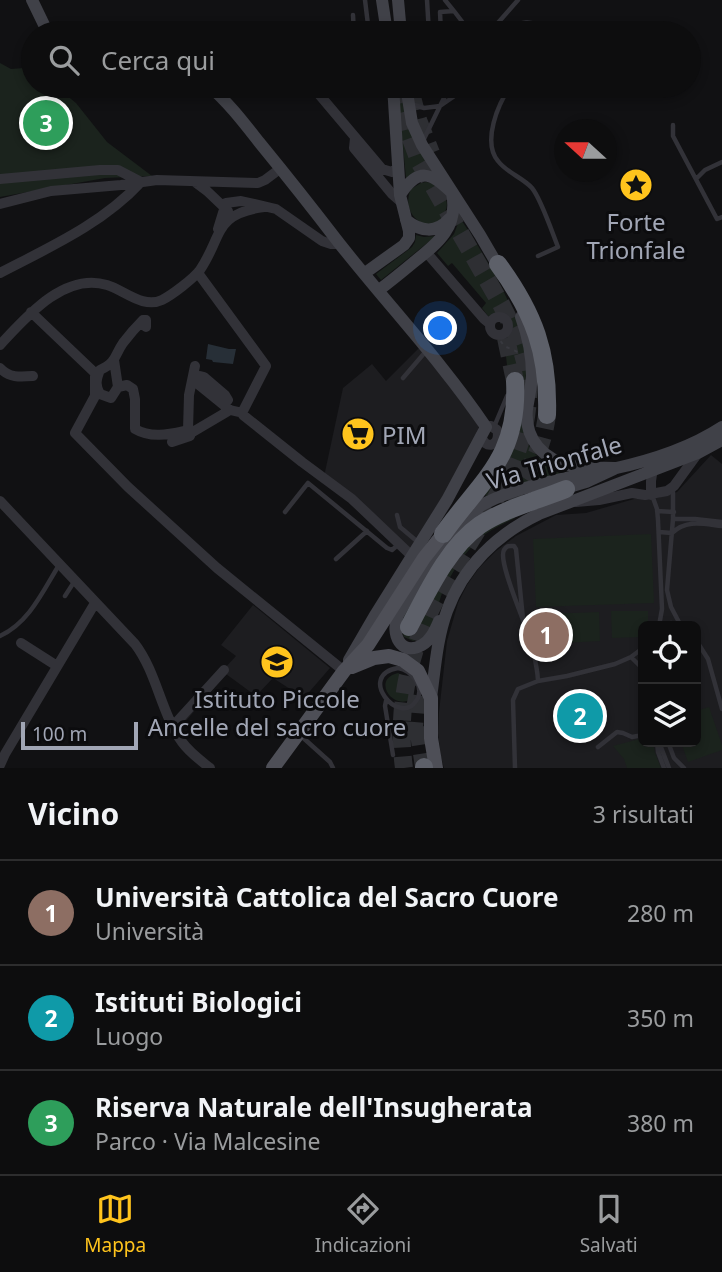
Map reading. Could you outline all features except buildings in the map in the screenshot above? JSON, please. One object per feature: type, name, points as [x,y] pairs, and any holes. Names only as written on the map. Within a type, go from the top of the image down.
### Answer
[{"type":"highway","points":[[498,264],[522,299],[537,334],[546,375],[547,415]]},
{"type":"highway","points":[[443,534],[487,479],[503,452],[513,422],[516,396],[512,388]]},
{"type":"highway","points":[[409,627],[453,553],[471,533],[491,519],[566,496]]},
{"type":"main road","points":[[32,0],[42,21]]},
{"type":"main road","points":[[382,0],[385,21]]},
{"type":"main road","points":[[398,0],[400,21]]},
{"type":"main road","points":[[221,98],[428,350],[467,399],[487,430]]},
{"type":"main road","points":[[365,273],[406,243],[409,235],[401,199],[394,98]]},
{"type":"main road","points":[[407,98],[412,123],[422,145],[498,264],[522,318],[531,357],[527,425],[533,442],[550,458],[572,466],[617,468]]},
{"type":"main road","points":[[379,290],[443,238],[450,225],[454,206],[452,192],[437,178],[424,176],[412,181],[401,199]]},
{"type":"main road","points":[[407,220],[419,228],[429,230],[439,228],[452,216]]},
{"type":"main road","name":"Via Trionfale","points":[[344,671],[368,645],[424,558],[443,534],[471,511],[499,497],[658,456],[699,440],[722,427]]},
{"type":"main road","name":"Via Trionfale","points":[[276,767],[344,671],[487,430]]},
{"type":"main road","name":"Via Trionfale","points":[[431,701],[447,611],[461,583],[482,555],[504,534],[566,496],[652,471],[698,453],[722,440]]},
{"type":"main road","points":[[461,583],[427,642],[412,648],[400,643],[395,633],[398,615],[433,559],[453,536],[473,520],[495,508],[526,497],[566,496],[617,468]]},
{"type":"main road","points":[[344,671],[384,656],[396,662],[406,661],[415,668],[421,675],[431,701],[428,768]]},
{"type":"street","points":[[322,98],[383,170],[392,172],[399,167]]},
{"type":"street","points":[[355,138],[354,148],[391,194],[401,199]]},
{"type":"street","points":[[0,204],[51,191],[157,180],[261,183],[281,169]]},
{"type":"street","points":[[0,179],[118,170],[141,182]]},
{"type":"street","points":[[0,273],[94,222],[141,182]]},
{"type":"street","points":[[194,182],[229,202],[247,202],[282,212],[324,242],[340,244]]},
{"type":"street","points":[[216,238],[233,187],[240,182]]},
{"type":"street","points":[[211,183],[236,214]]},
{"type":"street","points":[[0,345],[31,312],[59,292],[88,283],[107,285],[145,302],[156,302],[164,298],[198,273],[222,227],[236,214],[264,207]]},
{"type":"street","points":[[426,252],[490,324],[492,331],[502,334],[506,330],[506,322],[502,318],[496,318],[490,324]]},
{"type":"street","points":[[198,273],[266,366],[243,413]]},
{"type":"street","points":[[31,312],[95,373],[95,396],[75,433],[217,568],[344,671]]},
{"type":"street","points":[[114,360],[118,387],[111,398],[100,394],[96,386],[100,370],[109,366],[120,346],[143,320],[146,320],[146,327]]},
{"type":"street","points":[[190,432],[187,428],[189,395],[195,366]]},
{"type":"street","points":[[0,369],[6,374],[18,377],[33,376]]},
{"type":"street","points":[[118,387],[127,385],[133,389],[135,429],[155,435],[190,432],[227,407],[243,413],[352,499],[412,556]]},
{"type":"street","points":[[172,442],[190,436],[190,432]]},
{"type":"street","name":"Via Trionfale","points":[[566,496],[592,502],[632,493],[651,495],[664,492],[673,487],[698,453]]},
{"type":"street","points":[[651,495],[652,471],[658,456]]},
{"type":"street","points":[[0,501],[143,655],[184,746],[209,768]]},
{"type":"street","points":[[0,765],[95,603]]},
{"type":"street","points":[[21,643],[57,666]]},
{"type":"street","points":[[173,726],[224,670]]},
{"type":"lane","points":[[365,0],[368,21]]},
{"type":"lane","points":[[427,0],[428,21]]},
{"type":"lane","points":[[445,0],[462,21]]},
{"type":"lane","points":[[500,21],[518,0]]},
{"type":"lane","points":[[440,21],[440,12],[454,11]]},
{"type":"lane","points":[[353,15],[354,21]]},
{"type":"lane","points":[[422,145],[444,98]]},
{"type":"lane","points":[[408,103],[424,108],[440,106],[452,98]]},
{"type":"lane","points":[[504,98],[497,110],[492,135],[493,149],[497,161],[534,190],[558,247],[538,256]]},
{"type":"lane","points":[[673,125],[673,136],[718,219],[722,217]]},
{"type":"lane","points":[[696,179],[705,170],[722,163]]},
{"type":"lane","points":[[403,378],[428,350]]},
{"type":"lane","points":[[487,430],[512,388]]},
{"type":"lane","points":[[285,512],[308,483],[389,549],[393,550],[398,544]]},
{"type":"lane","points":[[673,487],[674,512],[667,590],[678,621]]},
{"type":"lane","points":[[651,495],[657,511],[659,532],[660,621]]},
{"type":"lane","points":[[657,511],[674,512]]},
{"type":"lane","points":[[397,515],[400,527],[420,544]]},
{"type":"lane","points":[[673,519],[695,519],[722,524]]},
{"type":"lane","points":[[659,532],[672,533],[678,527],[690,523],[722,524]]},
{"type":"lane","points":[[336,559],[368,531]]},
{"type":"lane","points":[[523,619],[516,549],[509,546],[503,555],[536,664],[538,681]]},
{"type":"lane","points":[[0,636],[11,631],[23,620],[59,564]]},
{"type":"lane","points":[[65,596],[75,581]]},
{"type":"lane","points":[[701,648],[708,659],[722,709]]},
{"type":"lane","points":[[515,768],[514,697],[519,689],[538,681],[606,666],[638,652]]},
{"type":"lane","points":[[631,657],[638,664]]},
{"type":"lane","points":[[393,755],[386,700],[381,689],[382,678],[396,662],[408,672],[431,701]]},
{"type":"lane","points":[[386,700],[400,708],[409,707],[417,701],[418,687]]},
{"type":"lane","points":[[598,747],[617,732],[632,737],[638,736]]},
{"type":"lane","points":[[299,734],[320,752],[331,767]]},
{"type":"lane","points":[[660,747],[667,768]]},
{"type":"lane","points":[[670,747],[674,758],[684,768]]},
{"type":"path","points":[[496,334],[504,346],[531,357]]},
{"type":"shaded area","points":[[0,63],[11,69],[21,68],[21,98],[70,98],[107,142],[152,176],[105,178],[0,197]]},
{"type":"shaded area","points":[[398,98],[405,98],[432,171],[406,178]]},
{"type":"shaded area","points":[[426,182],[439,188],[446,201],[445,212],[440,220],[433,224],[419,221],[409,208],[411,189]]},
{"type":"shaded area","points":[[460,218],[510,304],[523,341],[526,368],[523,424],[528,443],[539,457],[565,472],[486,497],[485,492],[500,471],[509,382],[505,348],[499,346],[509,334],[512,324],[503,314],[488,316],[482,308],[486,303],[452,263],[448,266],[437,253],[454,234]]},
{"type":"shaded area","points":[[416,235],[436,236],[381,280],[376,274],[412,247]]},
{"type":"shaded area","points":[[208,344],[236,349],[233,364],[206,359]]},
{"type":"shaded area","points":[[420,347],[478,423],[479,432],[412,552],[325,475],[325,472],[343,388],[372,364],[386,381]]},
{"type":"shaded area","points":[[711,455],[722,464],[722,768],[444,768],[438,733],[447,641],[458,603],[479,568],[516,536],[556,515],[586,513],[634,499],[657,498],[677,492]]},
{"type":"shaded area","points":[[514,514],[515,518],[486,534],[465,555],[443,591],[426,633],[413,641],[404,637],[401,630],[404,616],[429,575],[467,541]]},
{"type":"shaded area","points":[[651,534],[654,603],[536,607],[533,539]]},
{"type":"shaded area","name":"Istituto Piccole Ancelle del sacro cuore","points":[[253,605],[330,668],[304,698],[273,678],[256,696],[226,674],[179,729],[171,722],[236,656],[221,645]]},
{"type":"shaded area","points":[[611,611],[648,611],[648,621],[638,621],[638,637],[612,638]]},
{"type":"shaded area","points":[[599,612],[600,641],[547,644],[546,614]]},
{"type":"shaded area","points":[[398,673],[406,677],[414,690],[411,699],[404,702],[392,698],[386,687],[390,676]]},
{"type":"shaded area","points":[[709,707],[722,750],[688,762],[683,747],[701,747],[701,709]]},
{"type":"shaded area","points":[[638,739],[638,747],[654,747],[661,768],[627,768],[624,759],[613,746]]},
{"type":"tunnel","points":[[399,98],[420,163],[517,337],[527,373],[528,404],[513,463],[500,491],[437,597],[419,638],[404,702],[404,768]]},
{"type":"tunnel","points":[[412,98],[431,153]]},
{"type":"tunnel","points":[[506,338],[515,381]]},
{"type":"tunnel","points":[[508,500],[534,460],[542,440],[547,415]]},
{"type":"tunnel","points":[[413,740],[420,681]]},
{"type":"tunnel","points":[[418,727],[424,767]]},
{"type":"place","name":"Riserva Naturale dell'Insugherata","points":[[46,123]]},
{"type":"place","name":"Forte Trionfale","points":[[636,185]]},
{"type":"place","name":"PIM","points":[[358,434]]},
{"type":"place","name":"Università Cattolica del Sacro Cuore","points":[[546,635]]},
{"type":"place","name":"Istituto Piccole Ancelle del sacro cuore","points":[[277,662]]},
{"type":"place","name":"Istituti Biologici","points":[[580,716]]}]
